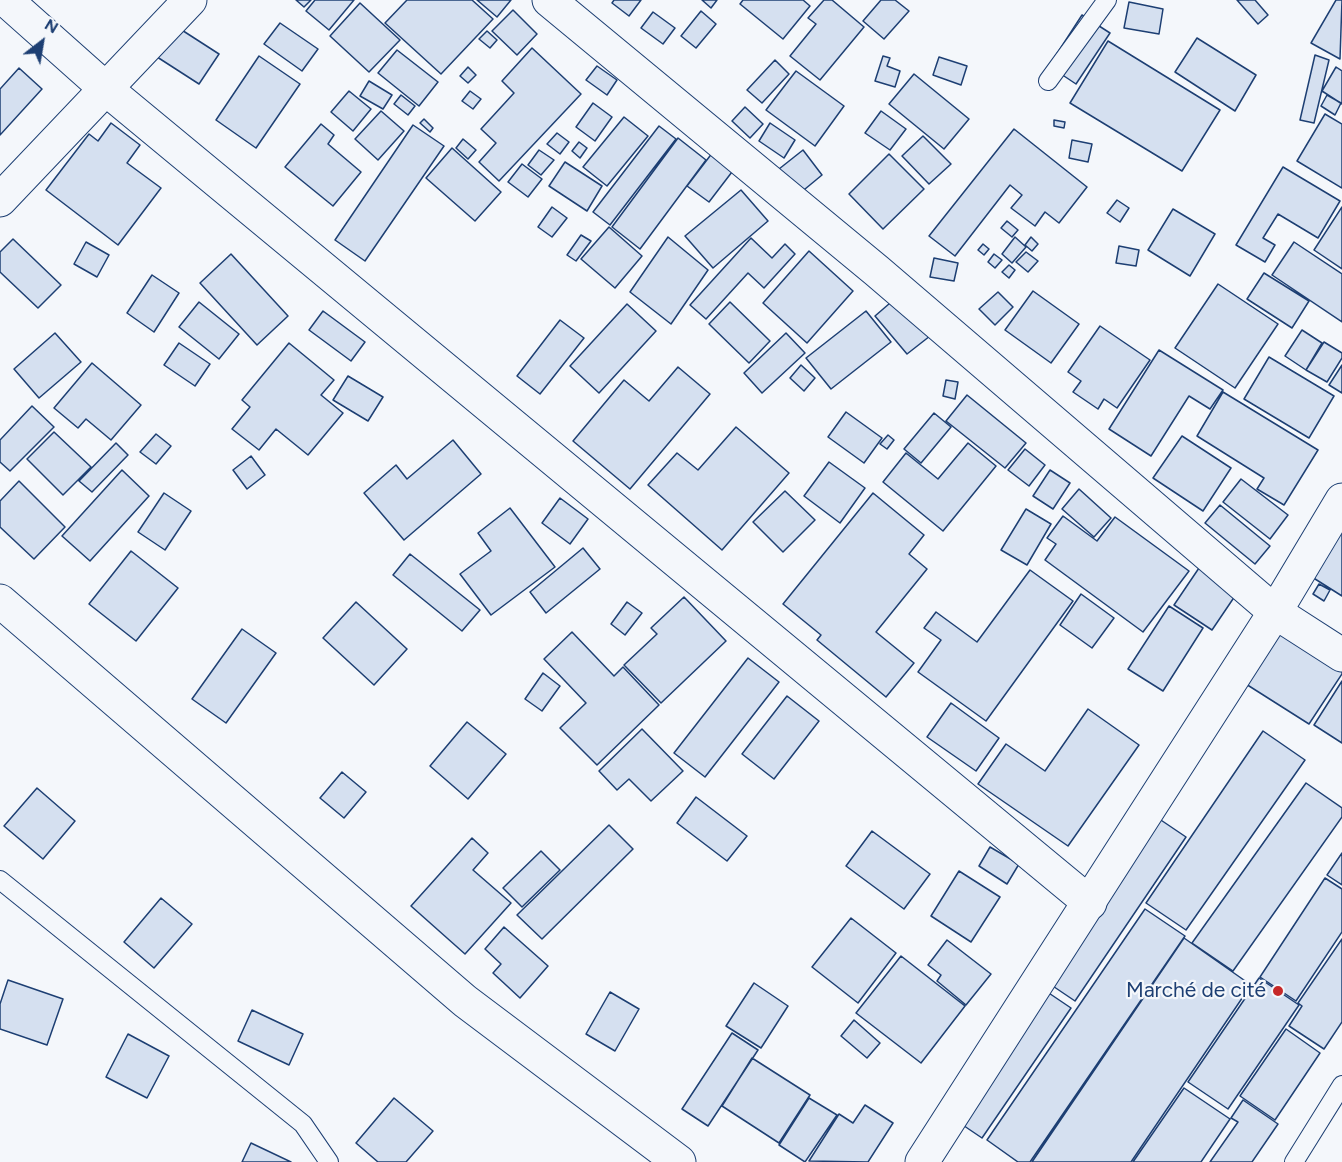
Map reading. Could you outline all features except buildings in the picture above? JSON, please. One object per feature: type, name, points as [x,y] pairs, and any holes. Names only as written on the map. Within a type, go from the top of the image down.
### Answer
[{"type":"street","points":[[6,0],[106,88],[1090,903]]},
{"type":"street","points":[[0,200],[189,0]]},
{"type":"street","points":[[549,0],[877,271],[1275,612],[1342,655]]},
{"type":"street","points":[[922,1162],[1275,612],[1342,500]]},
{"type":"street","points":[[0,601],[465,1001],[679,1162]]},
{"type":"lane","points":[[1048,81],[1107,0]]},
{"type":"lane","points":[[0,880],[303,1125],[329,1162]]},
{"type":"lane","points":[[1294,1162],[1342,1085]]},
{"type":"place","name":"Marché de cité","points":[[1278,991]]}]
